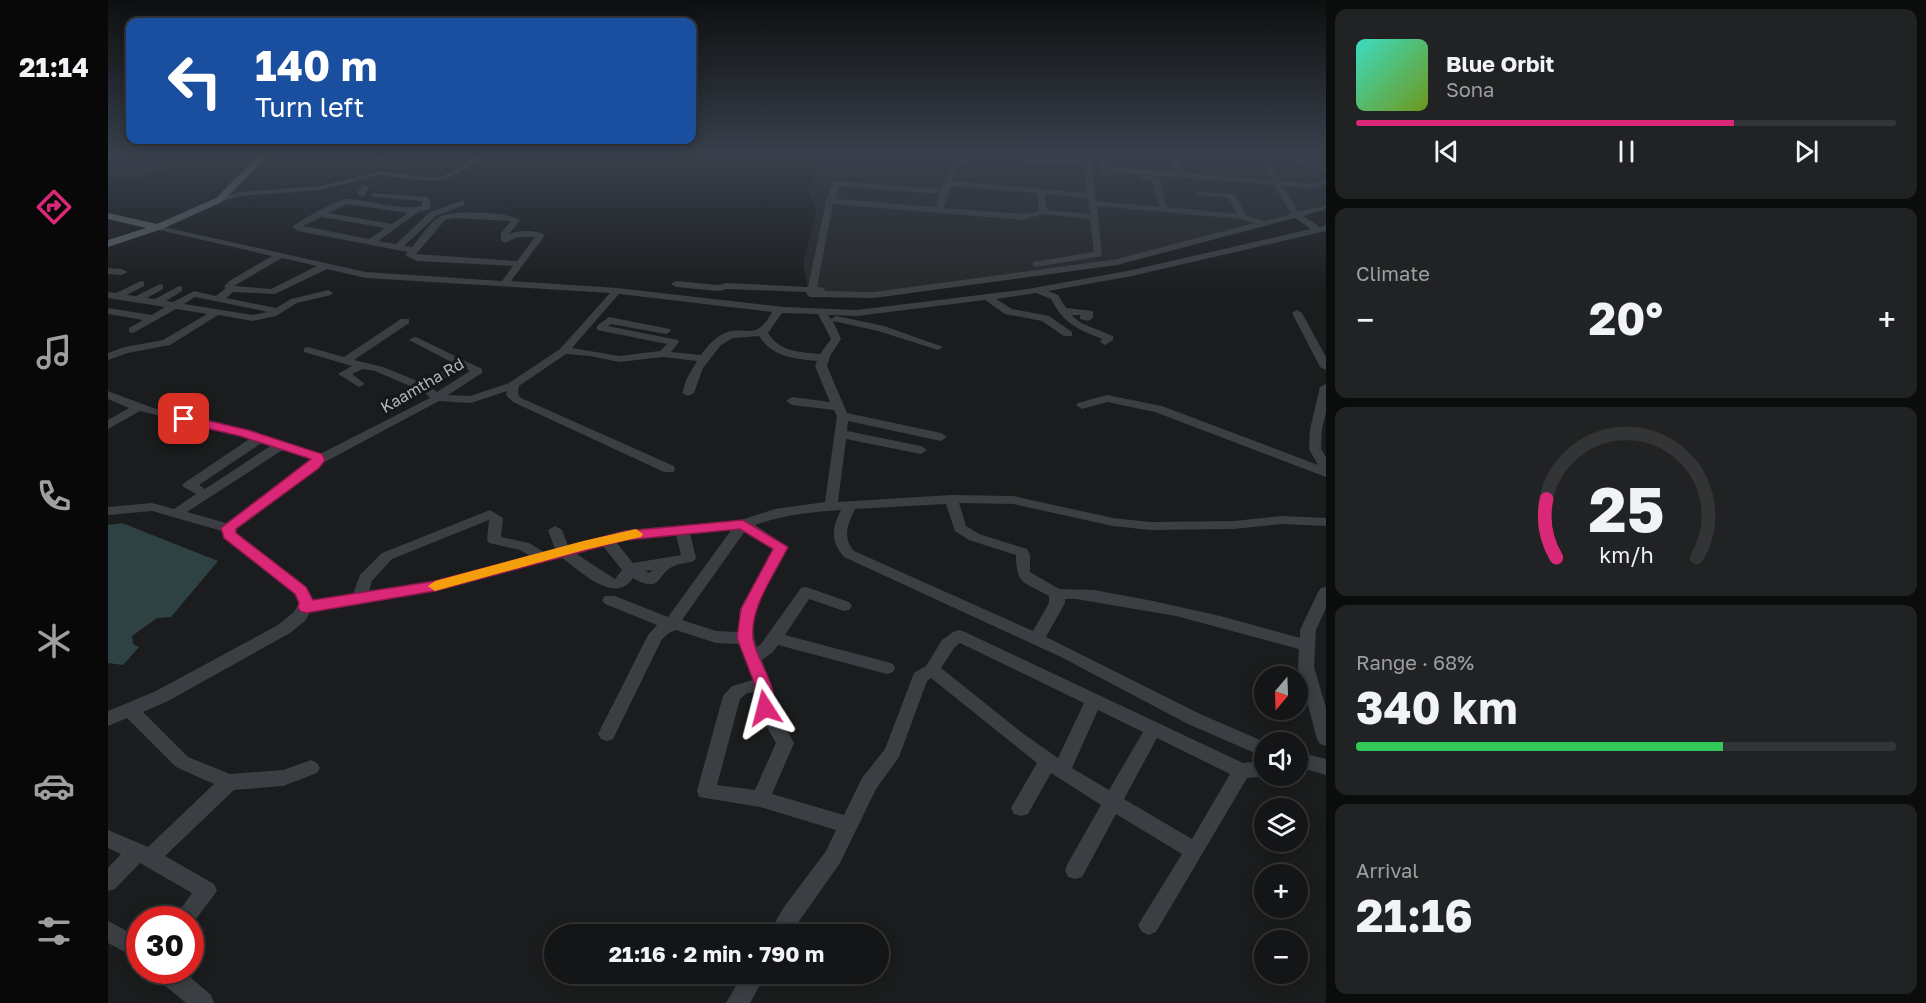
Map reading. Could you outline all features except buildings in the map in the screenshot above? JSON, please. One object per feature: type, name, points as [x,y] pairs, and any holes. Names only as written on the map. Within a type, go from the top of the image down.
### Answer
[{"type":"main road","points":[[108,244],[158,227],[217,201]]},
{"type":"main road","points":[[108,216],[158,227]]},
{"type":"street","points":[[414,250],[296,227],[345,201],[414,210],[425,208],[427,205],[444,206],[461,203]]},
{"type":"street","points":[[426,201],[427,205]]},
{"type":"street","points":[[1095,217],[1043,212],[1023,217],[830,201],[811,294],[874,295],[1117,262],[1326,207]]},
{"type":"street","points":[[939,210],[942,201]]},
{"type":"street","points":[[1042,201],[1043,212]]},
{"type":"street","points":[[718,288],[727,286],[857,291],[1099,254],[1093,201]]},
{"type":"street","points":[[1099,201],[1164,210],[1243,217],[1267,224]]},
{"type":"street","points":[[1161,201],[1164,210]]},
{"type":"street","points":[[1235,201],[1243,217]]},
{"type":"street","points":[[1287,201],[1295,214],[1322,229]]},
{"type":"street","points":[[332,235],[381,205]]},
{"type":"street","points":[[398,247],[433,213],[444,206]]},
{"type":"street","points":[[370,242],[416,212],[414,210]]},
{"type":"street","points":[[317,214],[394,227]]},
{"type":"street","points":[[504,284],[541,235],[516,234],[505,240],[505,233],[516,220],[511,218],[453,215],[442,218],[414,250],[411,257],[519,264]]},
{"type":"street","points":[[158,227],[366,275],[617,291],[824,314],[857,313],[1035,291],[1132,273],[1322,229]]},
{"type":"street","points":[[231,289],[229,286],[234,282],[279,256]]},
{"type":"street","points":[[218,299],[231,289],[272,292],[325,266]]},
{"type":"street","points":[[108,271],[122,272]]},
{"type":"street","points":[[645,294],[700,279],[746,306]]},
{"type":"street","points":[[111,298],[141,284]]},
{"type":"street","points":[[137,300],[159,287]]},
{"type":"street","points":[[156,303],[179,289]]},
{"type":"street","points":[[308,350],[379,369],[435,394],[436,397],[471,400],[513,385],[564,351],[617,291]]},
{"type":"street","points":[[1035,291],[1055,297],[1062,311],[1077,325],[1110,338],[1105,342]]},
{"type":"street","points":[[133,330],[194,294],[278,311]]},
{"type":"street","points":[[111,298],[258,318],[278,311],[294,301],[328,294]]},
{"type":"street","points":[[823,294],[824,314],[837,339],[820,366],[840,411],[842,434],[831,506]]},
{"type":"street","points":[[987,297],[1009,312],[1045,318],[1068,334]]},
{"type":"street","points":[[688,393],[690,385],[717,340],[722,337],[762,332],[767,329],[778,310]]},
{"type":"street","points":[[108,311],[153,318]]},
{"type":"street","points":[[1062,311],[1089,313],[1088,318],[1084,317]]},
{"type":"street","points":[[108,357],[125,350],[166,343],[215,313]]},
{"type":"street","points":[[1297,313],[1326,367]]},
{"type":"street","points":[[824,314],[880,328],[938,347]]},
{"type":"street","points":[[601,328],[609,320],[666,331]]},
{"type":"street","points":[[345,361],[405,321]]},
{"type":"street","points":[[588,326],[674,342],[663,354]]},
{"type":"street","points":[[762,332],[769,344],[783,353],[824,358]]},
{"type":"street","name":"Kaamtha Rd","points":[[228,528],[318,460],[434,400],[478,371],[414,340]]},
{"type":"street","points":[[564,351],[591,353],[619,359],[663,354],[705,358]]},
{"type":"street","points":[[420,387],[464,364]]},
{"type":"street","points":[[359,384],[344,374],[362,365]]},
{"type":"street","points":[[513,385],[512,395],[517,400],[669,469]]},
{"type":"street","points":[[1326,387],[1316,429],[1316,448],[1326,468]]},
{"type":"street","points":[[108,394],[137,408],[282,444],[317,457],[318,460]]},
{"type":"street","points":[[1082,405],[1107,398],[1158,409],[1326,468]]},
{"type":"street","points":[[792,401],[941,437]]},
{"type":"street","points":[[108,424],[137,408]]},
{"type":"street","points":[[842,434],[921,450]]},
{"type":"street","points":[[206,494],[189,486],[260,438]]},
{"type":"street","points":[[177,513],[282,444]]},
{"type":"street","points":[[306,607],[435,586],[606,540],[650,531],[682,531],[743,524],[775,513],[831,506],[951,499],[1013,500],[1113,522],[1150,526],[1234,525],[1282,520],[1326,522]]},
{"type":"street","points":[[951,499],[960,528],[974,537],[1022,552],[1024,575],[1057,594],[1080,593],[1186,613],[1307,646]]},
{"type":"street","points":[[850,505],[838,532],[842,548],[849,554],[1036,640],[1194,719],[1254,746]]},
{"type":"street","points":[[108,510],[152,507],[228,528],[230,534],[301,591],[307,603],[300,616],[284,629],[162,696],[108,719]]},
{"type":"street","points":[[360,598],[365,579],[387,556],[490,514],[496,518],[494,540],[524,546],[542,557]]},
{"type":"street","points":[[607,734],[656,635],[664,626],[671,624],[743,524]]},
{"type":"street","points":[[743,524],[781,547],[748,609],[745,638],[763,685],[765,708],[785,743],[760,799]]},
{"type":"street","points":[[555,530],[563,552],[611,584],[621,583],[630,569]]},
{"type":"street","points":[[606,540],[630,569],[645,578],[653,579],[668,562],[689,558],[682,531]]},
{"type":"street","points":[[752,659],[767,648],[806,592],[844,606]]},
{"type":"street","points":[[1326,592],[1308,630],[1307,646],[1308,679],[1326,739]]},
{"type":"street","points":[[1036,640],[1057,603],[1057,594]]},
{"type":"street","points":[[610,600],[712,637],[745,638]]},
{"type":"street","points":[[784,924],[833,857],[869,784],[893,752],[920,677],[932,670],[948,644],[959,636],[1242,771],[1254,770]]},
{"type":"street","points":[[774,638],[887,668]]},
{"type":"street","points":[[932,670],[1055,765],[1195,850]]},
{"type":"street","points":[[763,685],[746,687],[736,691],[732,696],[706,791],[760,799],[848,825]]},
{"type":"street","points":[[1021,808],[1055,765],[1094,699]]},
{"type":"street","points":[[130,710],[182,762],[229,782],[283,778],[311,768]]},
{"type":"street","points":[[1075,870],[1153,729]]},
{"type":"street","points":[[1149,926],[1242,771]]},
{"type":"street","points":[[108,882],[144,855],[229,782]]},
{"type":"street","points":[[108,839],[144,855],[207,891],[195,906]]},
{"type":"street","points":[[108,932],[126,942]]},
{"type":"street","points":[[181,984],[203,1003]]},
{"type":"street","points":[[737,1003],[748,984]]},
{"type":"shaded area","points":[[812,201],[1326,201],[1326,210],[1188,245],[1107,261],[891,296],[809,297],[803,262],[816,212]]},
{"type":"shaded area","points":[[122,523],[218,561],[171,617],[157,618],[132,636],[133,644],[139,647],[123,665],[108,663],[108,525]]},
{"type":"slow traffic","points":[[435,586],[583,545],[636,534]]},
{"type":"route","points":[[184,419],[221,426],[317,457],[318,460],[314,465],[228,528],[230,534],[253,554],[301,591],[307,603],[306,607],[435,586],[626,535],[650,531],[703,530],[743,524],[781,547],[748,609],[745,638],[763,685],[765,708]]}]
